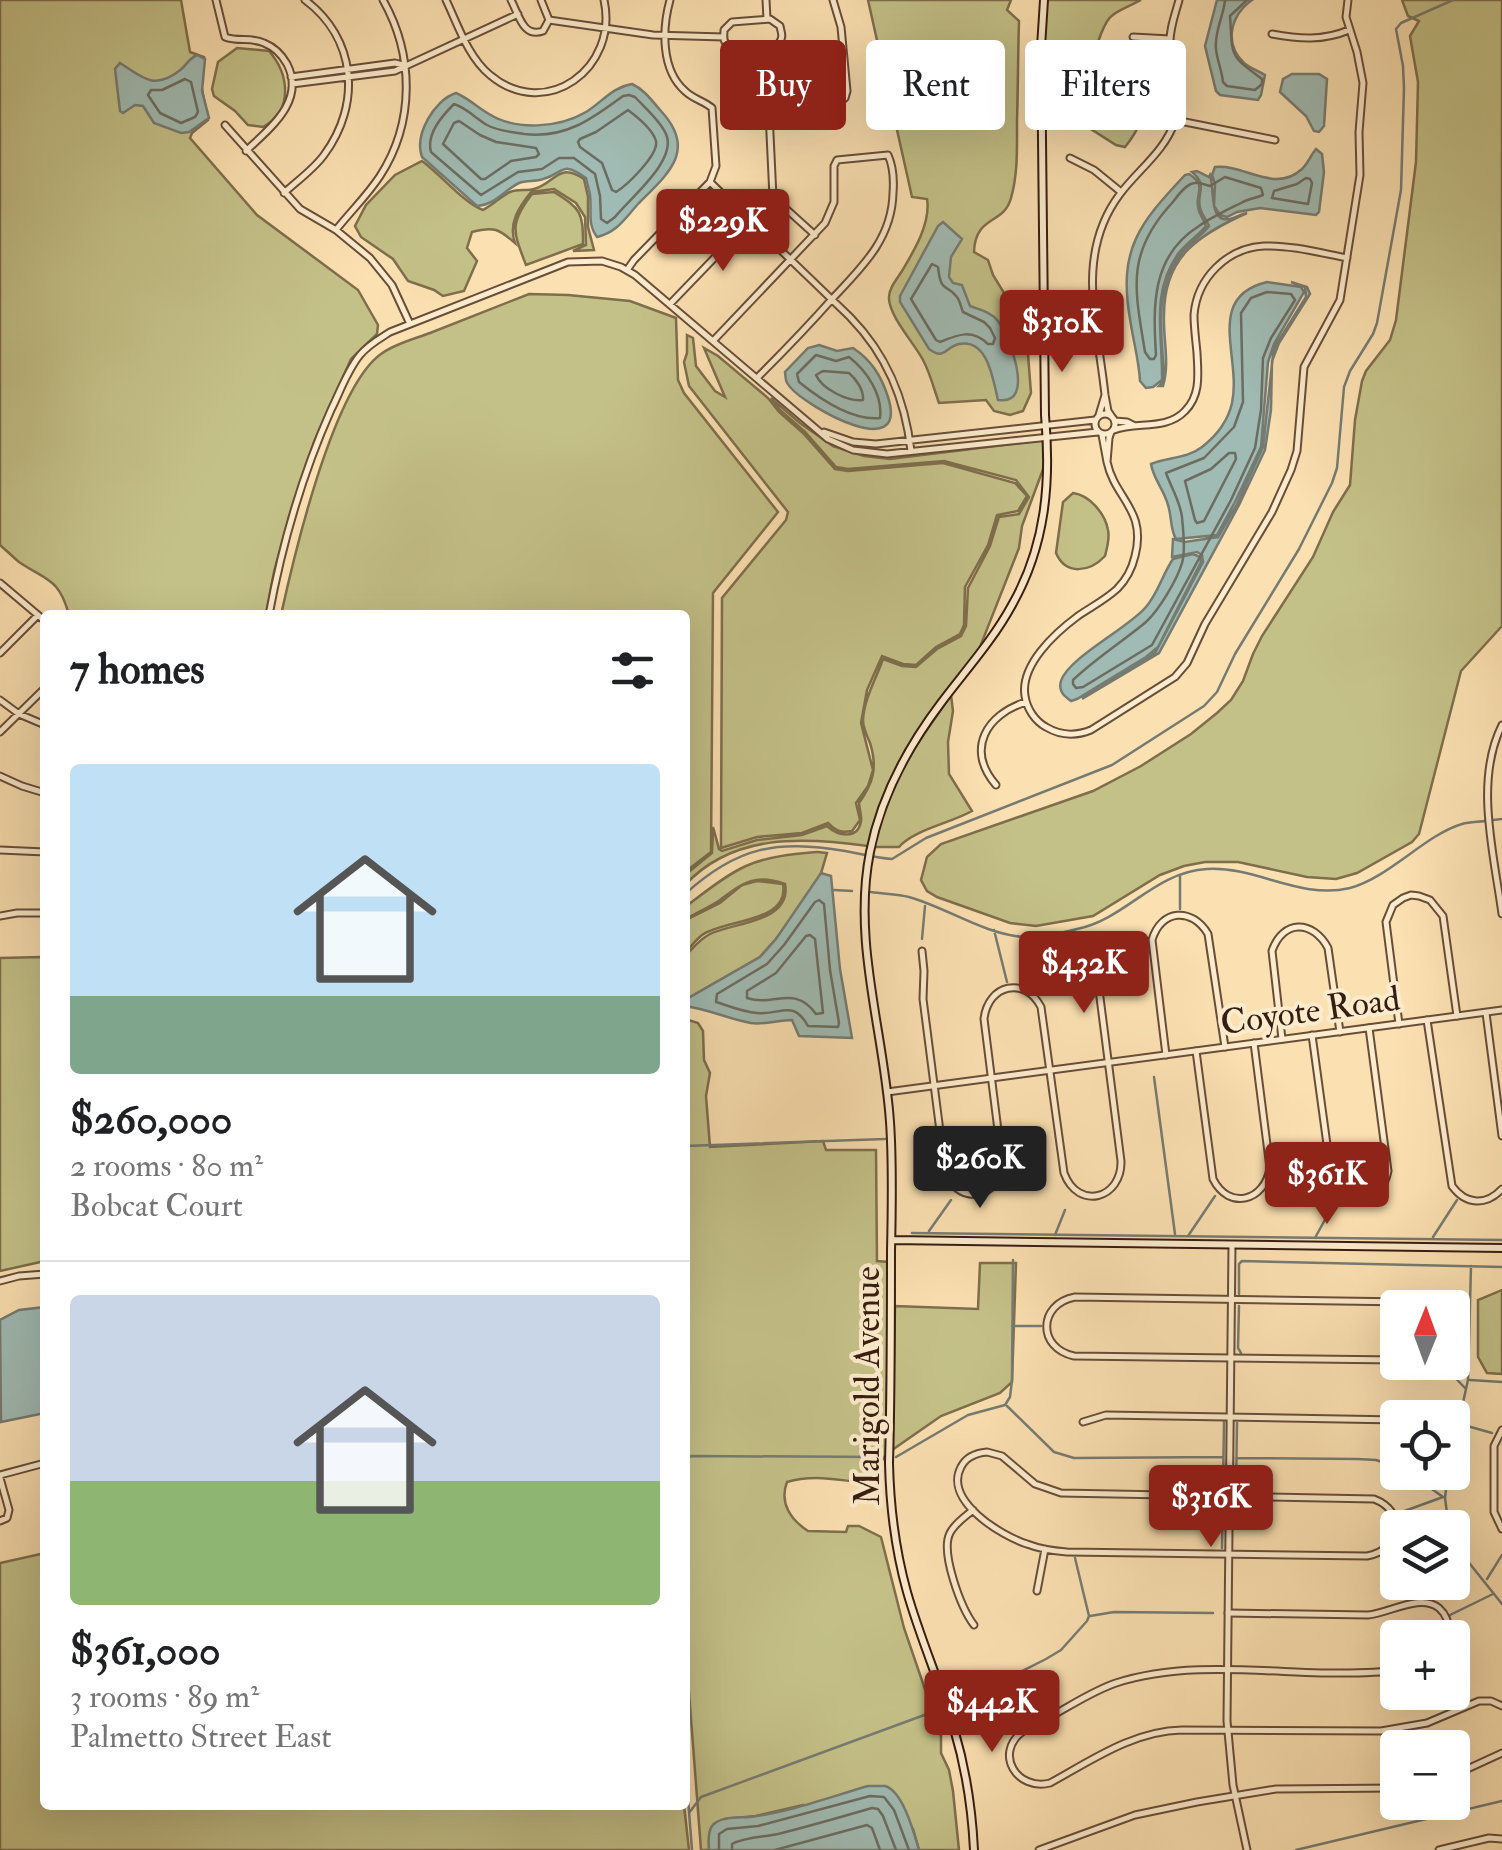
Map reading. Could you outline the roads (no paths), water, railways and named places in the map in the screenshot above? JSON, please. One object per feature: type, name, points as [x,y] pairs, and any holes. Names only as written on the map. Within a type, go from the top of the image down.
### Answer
[{"type":"main road","name":"Marigold Avenue","points":[[974,1850],[964,1765],[908,1595],[893,1524],[889,1463],[892,1150],[866,945],[864,893],[870,848],[884,800],[907,753],[999,626],[1023,584],[1044,516],[1048,436],[1041,48],[1044,0]]},
{"type":"main road","points":[[892,1240],[1502,1248]]},
{"type":"street","points":[[216,0],[225,37],[268,45],[284,59],[292,80],[290,101],[282,116],[246,151]]},
{"type":"street","points":[[284,193],[319,162],[346,112],[350,73],[335,32],[305,0]]},
{"type":"street","points":[[336,230],[370,190],[392,154],[402,126],[407,98],[406,66],[398,31],[382,0]]},
{"type":"street","points":[[446,0],[476,61],[495,79],[522,90],[542,91],[561,87],[583,74],[598,56],[606,28],[604,0]]},
{"type":"street","points":[[511,0],[526,29],[533,33],[545,30],[550,20],[542,0]]},
{"type":"street","points":[[627,270],[710,182],[716,166],[712,108],[686,92],[668,64],[670,0]]},
{"type":"street","points":[[766,0],[767,19]]},
{"type":"street","points":[[833,0],[842,40]]},
{"type":"street","points":[[1133,37],[1170,39],[1179,0]]},
{"type":"street","points":[[1105,395],[1094,426],[1103,438],[1111,476],[1135,518],[1138,542],[1134,562],[1118,588],[1068,624],[1033,661],[1026,676],[1026,702],[1032,714],[1046,727],[1061,733],[1078,734],[1094,728],[1186,666],[1205,624],[1272,512],[1293,466],[1304,367],[1339,305],[1360,176],[1363,83],[1349,30],[1348,0]]},
{"type":"street","points":[[292,80],[395,71],[518,14]]},
{"type":"street","points":[[725,40],[726,28],[732,22],[767,19],[778,24],[780,40]]},
{"type":"street","points":[[550,20],[666,36],[724,37]]},
{"type":"street","points":[[1272,34],[1304,39],[1349,30]]},
{"type":"street","points":[[1186,122],[1275,140]]},
{"type":"street","points":[[225,124],[306,214],[336,230],[380,269],[410,324]]},
{"type":"street","points":[[771,130],[773,197],[814,235]]},
{"type":"street","points":[[1107,462],[1114,419],[1105,395],[1092,302],[1092,262],[1102,225],[1169,130]]},
{"type":"street","points":[[714,341],[825,223],[833,206],[837,160],[888,155],[894,190],[892,210],[886,231],[868,262],[757,378]]},
{"type":"street","points":[[1070,158],[1094,170],[1122,192]]},
{"type":"street","points":[[710,182],[860,327],[886,362],[902,403],[911,451]]},
{"type":"street","points":[[670,304],[773,197]]},
{"type":"street","points":[[269,610],[294,510],[318,443],[340,390],[367,348],[390,332],[568,262],[596,260],[627,270],[828,439],[853,450],[876,454],[1048,436],[1108,434],[1133,425],[1171,421],[1194,398],[1198,380],[1196,306],[1205,281],[1224,260],[1264,246],[1347,258]]},
{"type":"street","points":[[817,428],[836,438],[876,444],[1046,425],[1106,414],[1133,425]]},
{"type":"street","points":[[1001,430],[1002,441]]},
{"type":"street","points":[[0,583],[38,615],[0,652]]},
{"type":"street","points":[[0,732],[40,693]]},
{"type":"street","points":[[0,700],[40,723]]},
{"type":"street","points":[[996,785],[983,763],[982,740],[996,717],[1026,702]]},
{"type":"street","points":[[1502,725],[1490,756],[1486,787],[1502,914]]},
{"type":"street","points":[[0,776],[40,791]]},
{"type":"street","points":[[0,850],[40,852]]},
{"type":"street","points":[[1398,1024],[1386,922],[1393,905],[1411,895],[1430,900],[1443,916],[1456,1016]]},
{"type":"street","points":[[0,916],[40,913]]},
{"type":"street","points":[[1166,1055],[1152,940],[1159,924],[1174,916],[1193,918],[1208,934],[1225,1047]]},
{"type":"street","points":[[1282,1039],[1272,955],[1280,936],[1292,928],[1315,931],[1328,948],[1340,1032]]},
{"type":"street","points":[[922,952],[923,999],[946,1174],[956,1189],[969,1194],[994,1186],[1002,1170],[984,1012],[993,996],[1011,988],[1030,992],[1040,1004],[1065,1178],[1076,1192],[1094,1196],[1114,1187],[1122,1169],[1098,982],[1089,961]]},
{"type":"street","name":"Coyote Road","points":[[887,1092],[1502,1010]]},
{"type":"street","points":[[1486,1012],[1502,1136]]},
{"type":"street","points":[[1427,1020],[1452,1186],[1474,1202],[1492,1198],[1502,1189]]},
{"type":"street","points":[[1312,1035],[1331,1177],[1342,1194],[1361,1199],[1378,1192],[1388,1171],[1369,1028]]},
{"type":"street","points":[[1196,1051],[1213,1178],[1222,1192],[1243,1198],[1262,1188],[1270,1168],[1254,1043]]},
{"type":"street","points":[[1232,1245],[1228,1730],[1235,1796],[1247,1850]]},
{"type":"street","points":[[0,1282],[40,1274]]},
{"type":"street","points":[[1380,1302],[1070,1298],[1054,1307],[1046,1324],[1050,1342],[1069,1356],[1380,1360]]},
{"type":"street","points":[[1084,1422],[1106,1415],[1380,1420]]},
{"type":"street","points":[[1502,1430],[1494,1446],[1494,1512],[1502,1529]]},
{"type":"street","points":[[983,1452],[1002,1456],[1035,1484],[1062,1493],[1229,1496],[1374,1498],[1390,1508],[1395,1535],[1389,1546],[1371,1556],[1045,1550],[1004,1534],[973,1510],[960,1494],[958,1478],[968,1459],[983,1452]]},
{"type":"street","points":[[0,1521],[8,1517],[9,1510],[0,1476],[40,1464]]},
{"type":"street","points":[[1494,1479],[1502,1479]]},
{"type":"street","points":[[973,1510],[952,1530],[947,1547],[964,1608],[974,1625]]},
{"type":"street","points":[[1037,1591],[1045,1550]]},
{"type":"street","points":[[1228,1613],[1368,1615],[1425,1602],[1437,1607],[1447,1620]]},
{"type":"street","points":[[1380,1671],[1157,1673],[1112,1684],[1022,1732],[1012,1744],[1010,1758],[1020,1778],[1041,1785],[1137,1738],[1175,1730],[1381,1731],[1427,1723],[1478,1701],[1502,1706]]},
{"type":"street","points":[[1470,1767],[1502,1752]]},
{"type":"street","points":[[1038,1850],[1135,1815],[1235,1796],[1276,1789],[1380,1788]]},
{"type":"street","points":[[1439,1850],[1489,1838],[1502,1839]]},
{"type":"water","points":[[1217,0],[1252,0],[1239,13],[1232,38],[1244,63],[1265,75],[1258,100],[1220,95],[1216,91],[1205,46]]},
{"type":"water","points":[[197,55],[205,59],[202,91],[209,118],[181,133],[154,123],[143,106],[120,111],[115,69],[120,63],[154,81],[170,77]]},
{"type":"water","points":[[1292,74],[1319,74],[1327,79],[1324,126],[1319,132],[1280,92],[1283,79]]},
{"type":"water","points":[[632,84],[648,96],[672,125],[678,149],[669,171],[621,224],[604,235],[597,237],[592,227],[586,178],[572,170],[519,183],[477,206],[422,157],[421,139],[428,119],[440,103],[456,93],[500,119],[538,125],[575,117]]},
{"type":"water","points":[[1316,149],[1322,154],[1324,172],[1316,215],[1260,208],[1227,217],[1214,206],[1215,167],[1281,179],[1302,169]]},
{"type":"water","points":[[1192,172],[1210,175],[1218,216],[1230,219],[1247,213],[1199,240],[1177,263],[1166,295],[1166,368],[1163,386],[1159,386],[1164,373],[1161,312],[1166,282],[1183,251],[1209,226],[1199,205],[1201,186]]},
{"type":"water","points":[[1189,174],[1198,183],[1199,211],[1206,226],[1181,250],[1169,269],[1160,315],[1162,380],[1146,388],[1140,381],[1127,295],[1130,256],[1155,208]]},
{"type":"water","points":[[943,222],[962,239],[951,257],[949,277],[953,283],[962,285],[970,306],[995,318],[1008,341],[1018,382],[1010,399],[998,400],[991,372],[977,347],[959,344],[942,353],[934,352],[900,302]]},
{"type":"water","points":[[1267,282],[1301,287],[1304,292],[1268,362],[1261,447],[1217,535],[1176,539],[1151,464],[1196,451],[1224,422],[1234,385],[1231,315],[1236,301],[1248,290]]},
{"type":"water","points":[[1291,282],[1307,287],[1310,294],[1272,360],[1276,345],[1306,297],[1305,287]]},
{"type":"water","points":[[819,345],[837,351],[853,348],[870,363],[888,397],[891,417],[884,427],[871,429],[834,417],[800,396],[786,382],[785,372],[808,348]]},
{"type":"water","points":[[1272,365],[1265,450],[1239,505],[1159,653],[1082,699],[1155,653],[1203,562],[1197,552],[1172,557],[1173,539],[1185,542],[1218,537],[1237,504],[1263,447]]},
{"type":"water","points":[[1193,554],[1201,562],[1158,647],[1077,699],[1071,701],[1066,697],[1060,685],[1066,672],[1145,608],[1173,559]]},
{"type":"water","points":[[821,873],[831,876],[840,969],[852,1038],[799,1036],[792,1020],[751,1023],[690,1007],[690,997],[760,957]]},
{"type":"water","points":[[40,1308],[40,1414],[1,1422],[0,1320],[19,1310]]},
{"type":"water","points":[[868,1786],[885,1786],[897,1796],[919,1850],[709,1850],[710,1829],[715,1823],[780,1812]]},
{"type":"waterway","points":[[690,890],[741,856],[778,847],[820,848],[892,859],[926,838],[1112,765],[1204,706],[1217,692],[1332,483],[1337,468],[1344,387],[1377,323],[1401,190],[1404,88],[1396,29],[1401,23],[1453,0]]},
{"type":"waterway","points":[[1493,820],[1502,819]]},
{"type":"waterway","points":[[871,892],[909,897],[1009,935],[1044,936],[1094,924],[1171,878],[1207,869],[1243,872],[1313,890],[1350,888],[1379,875],[1448,829],[1485,821]]},
{"type":"waterway","points":[[1180,876],[1180,909]]},
{"type":"waterway","points":[[834,890],[852,891]]},
{"type":"waterway","points":[[922,939],[925,906]]},
{"type":"waterway","points":[[994,930],[1007,982]]},
{"type":"waterway","points":[[1154,1077],[1175,1234]]},
{"type":"waterway","points":[[690,1146],[885,1139]]},
{"type":"waterway","points":[[1188,1236],[1215,1196]]},
{"type":"waterway","points":[[1316,1236],[1337,1198]]},
{"type":"waterway","points":[[929,1231],[951,1200]]},
{"type":"waterway","points":[[1433,1237],[1457,1200]]},
{"type":"waterway","points":[[1055,1235],[1065,1210]]},
{"type":"waterway","points":[[912,1233],[1502,1240]]},
{"type":"waterway","points":[[896,1457],[968,1415],[1005,1405],[1010,1397],[1013,1260]]},
{"type":"waterway","points":[[1239,1294],[1242,1261],[1502,1267]]},
{"type":"waterway","points":[[1464,1400],[1468,1380],[1471,1266]]},
{"type":"waterway","points":[[1239,1306],[1241,1353]]},
{"type":"waterway","points":[[1012,1326],[1041,1326]]},
{"type":"waterway","points":[[1457,1380],[1465,1388]]},
{"type":"waterway","points":[[1470,1380],[1502,1382]]},
{"type":"waterway","points":[[1007,1406],[1054,1452],[1074,1458],[1223,1457]]},
{"type":"waterway","points":[[1223,1490],[1224,1422]]},
{"type":"waterway","points":[[1236,1489],[1237,1423]]},
{"type":"waterway","points":[[1470,1427],[1492,1433]]},
{"type":"waterway","points":[[690,1457],[883,1457]]},
{"type":"waterway","points":[[1236,1458],[1380,1461]]},
{"type":"waterway","points":[[1433,1490],[1443,1497]]},
{"type":"waterway","points":[[1446,1490],[1447,1510]]},
{"type":"waterway","points":[[1407,1510],[1443,1497]]},
{"type":"waterway","points":[[1222,1548],[1223,1501]]},
{"type":"waterway","points":[[1487,1579],[1502,1555]]},
{"type":"waterway","points":[[959,1703],[1061,1650],[1087,1621],[1075,1558]]},
{"type":"waterway","points":[[1470,1564],[1502,1604]]},
{"type":"waterway","points":[[1450,1615],[1493,1594]]},
{"type":"waterway","points":[[1090,1616],[1114,1612],[1213,1613]]},
{"type":"waterway","points":[[689,1813],[701,1797],[938,1710]]},
{"type":"waterway","points":[[1296,1850],[1502,1801]]},
{"type":"waterway","points":[[689,1810],[692,1850]]}]
